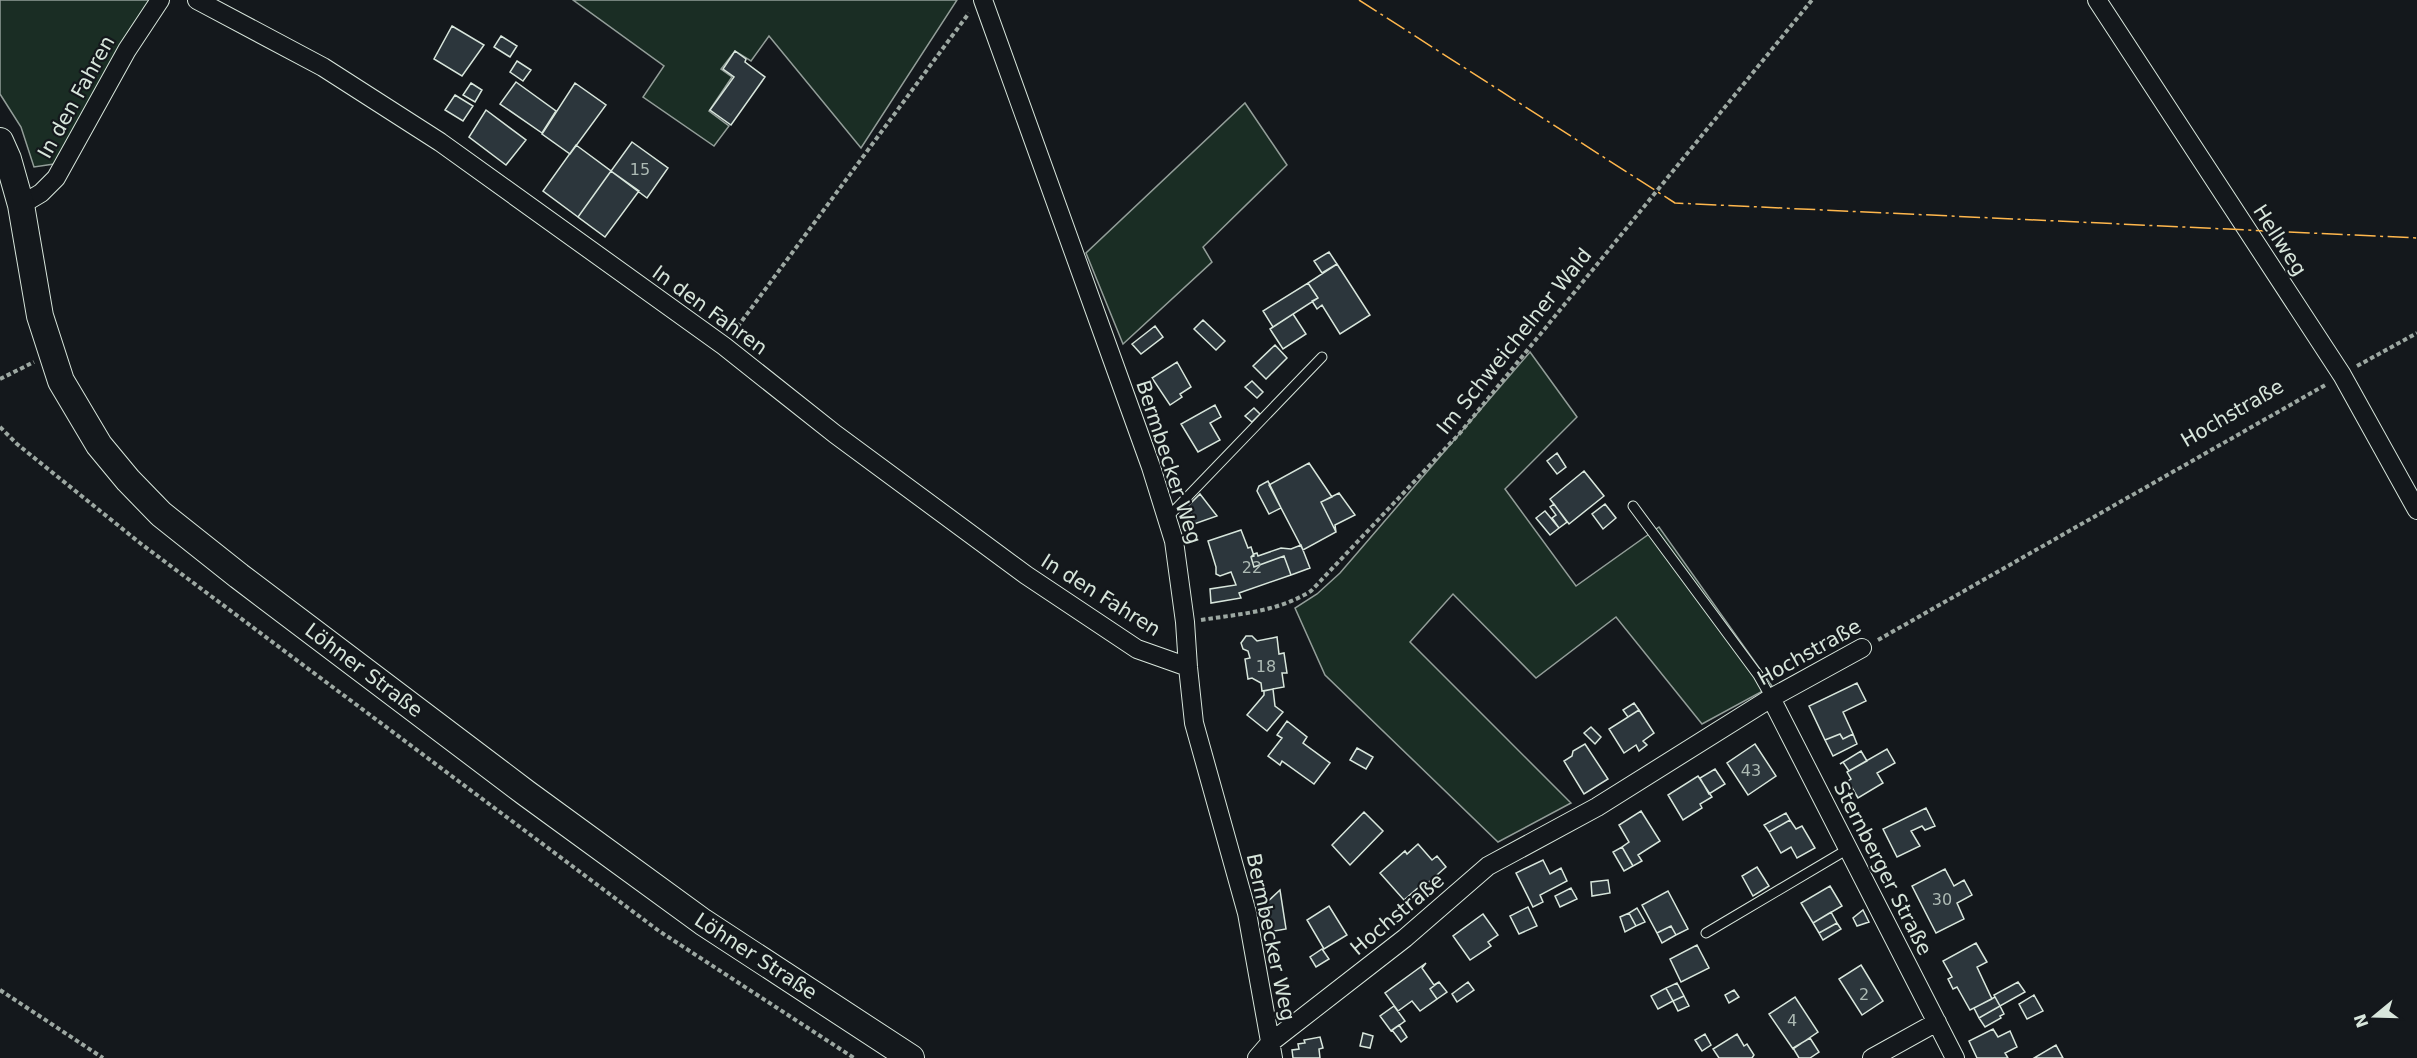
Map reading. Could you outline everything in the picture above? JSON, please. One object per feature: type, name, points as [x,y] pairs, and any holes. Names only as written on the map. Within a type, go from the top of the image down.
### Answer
[{"type":"main road","name":"Löhner Straße","points":[[0,141],[8,159],[21,205],[34,288],[50,353],[61,381],[99,445],[128,480],[161,514],[239,576],[702,922],[911,1058]]},
{"type":"street","name":"In den Fahren","points":[[21,205],[41,193],[56,178],[127,50],[160,0]]},
{"type":"street","name":"In den Fahren","points":[[197,0],[323,68],[440,142],[724,346],[835,434],[1026,575],[1137,649],[1188,667]]},
{"type":"street","name":"Hellweg","points":[[2097,0],[2342,375],[2417,510]]},
{"type":"street","name":"Bermbecker Weg","points":[[978,5],[1151,467],[1174,541],[1185,622],[1194,723],[1247,912],[1271,1050]]},
{"type":"street","name":"Hochstraße","points":[[1257,1058],[1271,1050],[1406,938],[1488,866],[1597,807],[1771,698],[1862,648]]},
{"type":"street","name":"Sternberger Straße","points":[[1771,698],[1955,1058]]},
{"type":"street","points":[[1872,1058],[1937,1022]]},
{"type":"lane","points":[[1167,518],[1322,357]]},
{"type":"lane","points":[[1633,506],[1758,675],[1771,698]]},
{"type":"lane","points":[[1706,933],[1848,849]]},
{"type":"path","name":"Im Schweichelner Wald","points":[[1185,622],[1272,609],[1294,601],[1311,591],[1460,433],[1812,0]]},
{"type":"path","points":[[724,346],[978,5]]},
{"type":"path","name":"Hochstraße","points":[[1862,648],[2417,333]]},
{"type":"path","points":[[0,379],[50,353]]},
{"type":"path","points":[[0,427],[17,444],[140,543],[659,931],[854,1058]]},
{"type":"path","points":[[0,990],[103,1058]]},
{"type":"green space","points":[[0,0],[151,0],[54,164],[34,167],[21,127],[0,94]]},
{"type":"green space","points":[[573,0],[957,0],[861,148],[769,36],[751,61],[735,51],[721,69],[732,77],[709,111],[729,126],[714,146],[643,97],[664,66]]},
{"type":"green space","points":[[1245,103],[1287,165],[1203,247],[1212,262],[1123,344],[1086,253]]},
{"type":"green space","points":[[1530,352],[1577,417],[1505,489],[1576,586],[1659,527],[1772,686],[1702,724],[1616,617],[1536,678],[1453,594],[1410,642],[1571,803],[1498,842],[1325,675],[1295,608],[1317,594],[1340,573]]},
{"type":"building","points":[[452,26],[484,45],[462,76],[434,59]]},
{"type":"building","points":[[501,36],[517,46],[510,57],[494,47]]},
{"type":"building","points":[[735,51],[765,77],[731,125],[710,110],[734,77],[723,69]]},
{"type":"building","points":[[517,61],[531,70],[523,81],[510,72]]},
{"type":"building","points":[[516,82],[556,111],[542,133],[500,104]]},
{"type":"building","points":[[471,83],[482,90],[475,102],[463,95]]},
{"type":"building","points":[[575,83],[606,105],[570,154],[542,134]]},
{"type":"building","points":[[455,95],[473,106],[463,121],[445,110]]},
{"type":"building","points":[[486,110],[526,140],[506,165],[469,137]]},
{"type":"building","points":[[632,142],[668,168],[647,198],[611,171]]},
{"type":"building","points":[[576,145],[611,171],[578,217],[543,191]]},
{"type":"building","points":[[611,171],[639,191],[605,237],[578,217]]},
{"type":"building","points":[[1329,252],[1337,264],[1322,273],[1314,261]]},
{"type":"building","points":[[1337,264],[1370,315],[1340,334],[1322,305],[1317,309],[1312,301],[1318,298],[1308,283]]},
{"type":"building","points":[[1308,283],[1318,298],[1273,327],[1263,311]]},
{"type":"building","points":[[1293,314],[1306,334],[1283,349],[1270,329]]},
{"type":"building","points":[[1203,320],[1225,341],[1216,350],[1194,329]]},
{"type":"building","points":[[1155,326],[1163,337],[1141,354],[1132,344]]},
{"type":"building","points":[[1275,345],[1287,358],[1266,379],[1253,366]]},
{"type":"building","points":[[1177,362],[1191,387],[1180,394],[1182,397],[1170,405],[1152,378]]},
{"type":"building","points":[[1252,381],[1263,392],[1257,398],[1245,387]]},
{"type":"building","points":[[1215,405],[1221,417],[1210,423],[1220,440],[1198,452],[1181,424]]},
{"type":"building","points":[[1254,408],[1260,414],[1252,422],[1245,416]]},
{"type":"building","points":[[1557,453],[1566,467],[1557,474],[1547,461]]},
{"type":"building","points":[[1309,463],[1332,497],[1321,502],[1336,532],[1303,550],[1269,485]]},
{"type":"building","points":[[1584,471],[1604,496],[1569,524],[1550,499]]},
{"type":"building","points":[[1268,481],[1281,508],[1269,514],[1257,491],[1259,486]]},
{"type":"building","points":[[1339,493],[1355,515],[1335,525],[1336,532],[1321,502]]},
{"type":"building","points":[[1200,494],[1217,516],[1194,524],[1188,506]]},
{"type":"building","points":[[1554,504],[1567,522],[1559,528],[1552,518],[1556,515],[1550,507]]},
{"type":"building","points":[[1605,504],[1616,518],[1603,529],[1592,514]]},
{"type":"building","points":[[1545,511],[1559,528],[1550,535],[1536,518]]},
{"type":"building","points":[[1241,530],[1248,548],[1251,547],[1254,567],[1284,556],[1291,575],[1239,593],[1241,598],[1211,603],[1210,589],[1236,585],[1231,572],[1220,576],[1216,574],[1208,541]]},
{"type":"building","points":[[1301,545],[1310,568],[1291,575],[1284,556],[1254,567],[1251,557],[1254,554],[1257,553],[1258,556],[1281,548],[1291,549]]},
{"type":"building","points":[[1246,636],[1252,636],[1257,641],[1277,637],[1279,654],[1284,653],[1287,673],[1282,673],[1284,687],[1262,691],[1261,683],[1252,678],[1248,679],[1245,659],[1250,658],[1248,651],[1243,649],[1241,643]]},
{"type":"building","points":[[1857,683],[1866,701],[1843,712],[1853,734],[1843,739],[1840,734],[1825,740],[1809,706]]},
{"type":"building","points":[[1273,689],[1275,706],[1283,712],[1267,731],[1247,715],[1264,695],[1264,691]]},
{"type":"building","points":[[1634,703],[1639,710],[1628,717],[1623,710]]},
{"type":"building","points":[[1639,710],[1654,733],[1643,741],[1647,745],[1639,751],[1636,745],[1624,753],[1609,729]]},
{"type":"building","points":[[1287,721],[1307,737],[1303,743],[1330,763],[1314,784],[1282,761],[1280,765],[1268,756],[1282,738],[1277,735]]},
{"type":"building","points":[[1591,727],[1601,737],[1595,744],[1584,733]]},
{"type":"building","points":[[1840,734],[1843,739],[1853,734],[1857,744],[1833,756],[1825,740]]},
{"type":"building","points":[[1585,744],[1608,779],[1584,794],[1564,761],[1572,756],[1573,751]]},
{"type":"building","points":[[1755,744],[1776,776],[1748,795],[1727,763]]},
{"type":"building","points":[[1357,748],[1373,757],[1366,769],[1350,760]]},
{"type":"building","points":[[1887,749],[1895,763],[1877,773],[1883,783],[1858,798],[1848,781],[1851,779],[1847,772]]},
{"type":"building","points":[[1861,751],[1867,761],[1849,771],[1843,762]]},
{"type":"building","points":[[1715,769],[1725,784],[1709,794],[1700,778]]},
{"type":"building","points":[[1698,776],[1712,797],[1700,804],[1702,808],[1683,820],[1668,795]]},
{"type":"building","points":[[1926,808],[1935,826],[1925,830],[1922,826],[1911,831],[1920,846],[1897,857],[1883,829]]},
{"type":"building","points":[[1641,811],[1660,841],[1638,855],[1642,861],[1633,866],[1622,847],[1629,842],[1619,825]]},
{"type":"building","points":[[1364,812],[1383,831],[1350,865],[1332,845]]},
{"type":"building","points":[[1786,813],[1790,820],[1769,832],[1764,825]]},
{"type":"building","points":[[1790,820],[1796,829],[1802,826],[1815,848],[1797,858],[1791,847],[1781,853],[1769,832]]},
{"type":"building","points":[[1418,844],[1432,860],[1437,856],[1446,867],[1421,889],[1419,887],[1404,900],[1380,873],[1405,851],[1407,854]]},
{"type":"building","points":[[1622,847],[1633,866],[1624,871],[1613,852]]},
{"type":"building","points":[[1543,860],[1550,874],[1561,868],[1567,881],[1540,895],[1543,902],[1533,907],[1516,873]]},
{"type":"building","points":[[1757,867],[1769,886],[1753,896],[1742,876]]},
{"type":"building","points":[[1945,869],[1954,886],[1964,880],[1972,895],[1957,903],[1964,919],[1936,933],[1912,886]]},
{"type":"building","points":[[1608,880],[1610,893],[1592,896],[1591,882]]},
{"type":"building","points":[[1830,886],[1842,906],[1813,923],[1801,903]]},
{"type":"building","points":[[1571,888],[1577,899],[1560,907],[1555,896]]},
{"type":"building","points":[[1280,890],[1286,929],[1268,932],[1264,905]]},
{"type":"building","points":[[1668,891],[1688,929],[1676,935],[1671,926],[1657,933],[1642,905]]},
{"type":"building","points":[[1329,906],[1347,935],[1324,949],[1307,920]]},
{"type":"building","points":[[1528,907],[1537,926],[1519,934],[1510,916]]},
{"type":"building","points":[[1637,908],[1645,922],[1636,926],[1629,913]]},
{"type":"building","points":[[1863,910],[1869,922],[1857,926],[1853,918]]},
{"type":"building","points":[[1831,912],[1837,923],[1819,933],[1813,923]]},
{"type":"building","points":[[1629,913],[1636,926],[1625,932],[1620,917]]},
{"type":"building","points":[[1483,914],[1498,935],[1488,942],[1491,946],[1470,960],[1453,936]]},
{"type":"building","points":[[1837,923],[1841,929],[1823,940],[1819,933]]},
{"type":"building","points":[[1671,926],[1676,935],[1662,943],[1657,933]]},
{"type":"building","points":[[1976,943],[1987,962],[1977,967],[1992,999],[1970,1010],[1957,987],[1953,989],[1948,979],[1952,977],[1943,961]]},
{"type":"building","points":[[1697,945],[1709,968],[1681,982],[1670,959]]},
{"type":"building","points":[[1322,949],[1329,959],[1316,967],[1310,957]]},
{"type":"building","points":[[1426,963],[1422,968],[1434,985],[1439,982],[1430,989],[1437,999],[1420,1011],[1412,1001],[1398,1011],[1385,993]]},
{"type":"building","points":[[1861,965],[1883,1001],[1862,1015],[1839,979]]},
{"type":"building","points":[[1439,982],[1447,992],[1437,999],[1430,989]]},
{"type":"building","points":[[1468,982],[1474,990],[1457,1002],[1452,994]]},
{"type":"building","points":[[2018,982],[2025,992],[2000,1006],[1994,995]]},
{"type":"building","points":[[1677,983],[1684,996],[1673,1001],[1666,988]]},
{"type":"building","points":[[1666,988],[1673,1001],[1658,1009],[1651,996]]},
{"type":"building","points":[[1734,990],[1739,997],[1729,1003],[1725,995]]},
{"type":"building","points":[[2034,995],[2043,1011],[2027,1019],[2019,1004]]},
{"type":"building","points":[[1684,996],[1689,1006],[1678,1011],[1673,1001]]},
{"type":"building","points":[[1795,997],[1818,1032],[1793,1049],[1769,1014]]},
{"type":"building","points":[[1995,997],[2000,1006],[1979,1018],[1974,1008]]},
{"type":"building","points":[[1394,1006],[1405,1021],[1391,1031],[1380,1016]]},
{"type":"building","points":[[2000,1006],[2004,1014],[1985,1027],[1979,1018]]},
{"type":"building","points":[[1399,1025],[1407,1037],[1401,1042],[1392,1030]]},
{"type":"building","points":[[1993,1029],[1998,1037],[2010,1031],[2017,1047],[2005,1053],[2008,1058],[1977,1058],[1969,1041]]},
{"type":"building","points":[[1363,1033],[1373,1036],[1370,1048],[1360,1046]]},
{"type":"building","points":[[1705,1034],[1711,1045],[1702,1051],[1695,1040]]},
{"type":"building","points":[[1737,1034],[1744,1046],[1747,1044],[1754,1055],[1752,1058],[1719,1058],[1713,1049]]},
{"type":"building","points":[[1320,1037],[1323,1048],[1319,1049],[1320,1058],[1293,1058],[1292,1050],[1299,1049],[1298,1044],[1305,1043],[1304,1040]]},
{"type":"building","points":[[1810,1038],[1819,1052],[1810,1058],[1799,1058],[1793,1048]]},
{"type":"building","points":[[2056,1045],[2063,1058],[2034,1058]]},
{"type":"power","points":[[1359,0],[1675,203],[2417,238]]}]
